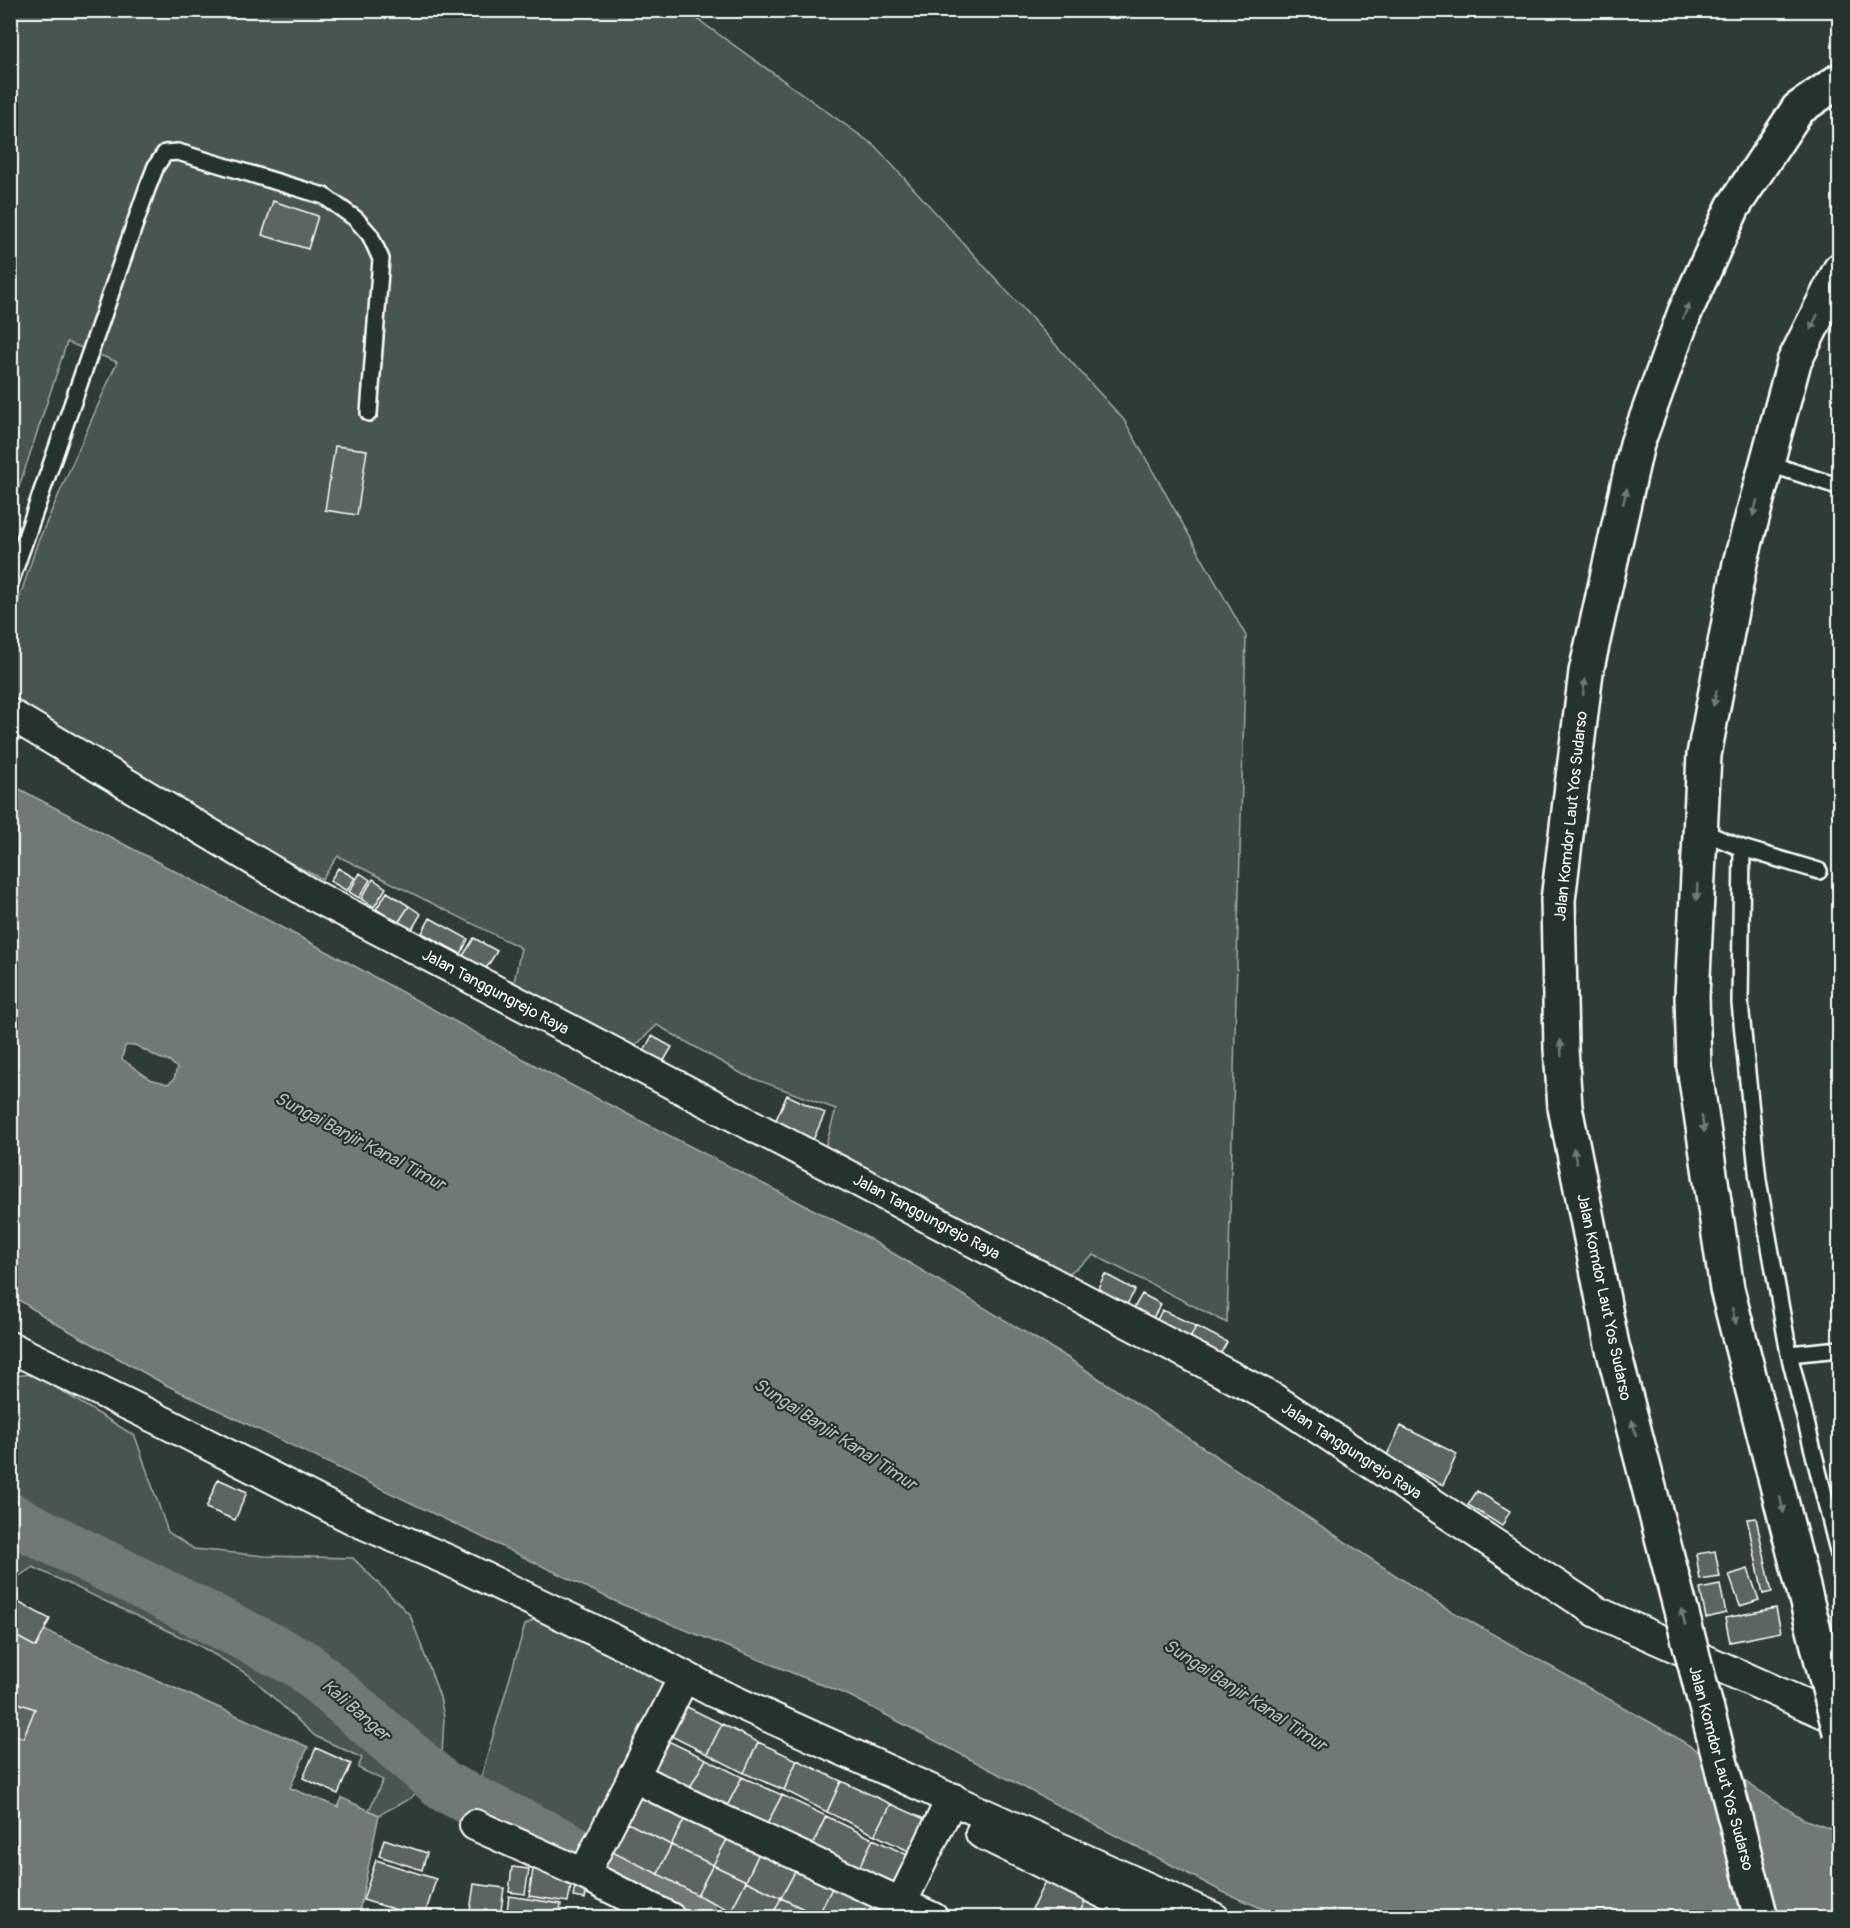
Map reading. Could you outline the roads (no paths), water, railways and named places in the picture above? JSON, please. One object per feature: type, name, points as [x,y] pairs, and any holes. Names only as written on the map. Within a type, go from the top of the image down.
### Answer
[{"type":"highway","name":"Jalan Komdor Laut Yos Sudarso","points":[[1761,1917],[1612,1344],[1565,1107],[1561,1049],[1558,900],[1586,672],[1637,444],[1685,312],[1733,207],[1798,109],[1839,80]]},
{"type":"highway","points":[[1839,270],[1794,362],[1740,563],[1704,755],[1692,996],[1694,1066],[1727,1290],[1839,1732]]},
{"type":"street","name":"Jalan Tanggungrejo Raya","points":[[10,714],[307,892],[1274,1399],[1597,1612],[1839,1720]]},
{"type":"street","points":[[10,1347],[168,1424],[357,1521],[460,1566],[631,1648],[679,1685],[948,1806],[1214,1917]]},
{"type":"street","points":[[584,1874],[679,1685]]},
{"type":"street","points":[[633,1776],[898,1910],[933,1917]]},
{"type":"street","points":[[898,1910],[948,1806]]},
{"type":"street","points":[[948,1806],[1155,1917]]},
{"type":"street","points":[[475,1825],[584,1874],[669,1917]]},
{"type":"lane","points":[[10,583],[147,189],[156,166],[165,153],[178,152],[324,196],[356,219],[370,235],[381,259],[369,413]]},
{"type":"lane","points":[[1767,463],[1839,487]]},
{"type":"lane","points":[[1700,831],[1742,848],[1819,871]]},
{"type":"lane","points":[[1742,848],[1740,1003],[1758,1180],[1789,1354],[1839,1559]]},
{"type":"lane","points":[[1789,1354],[1839,1349]]},
{"type":"water","name":"Sungai Banjir Kanal Timur","points":[[10,784],[347,962],[567,1083],[861,1234],[1068,1358],[1439,1604],[1671,1734],[1803,1819],[1839,1832],[1839,1917],[1282,1917],[1223,1892],[850,1696],[621,1604],[166,1385],[55,1323],[11,1295]],"holes":[[[135,1045],[169,1061],[177,1068],[174,1079],[168,1084],[150,1079],[122,1059],[125,1046]]]},
{"type":"water","points":[[10,1615],[308,1747],[290,1788],[338,1807],[342,1798],[379,1815],[358,1917],[11,1917]]},
{"type":"waterway","name":"Kali Banger","points":[[10,1518],[302,1664],[445,1787],[568,1847],[693,1918]]}]
